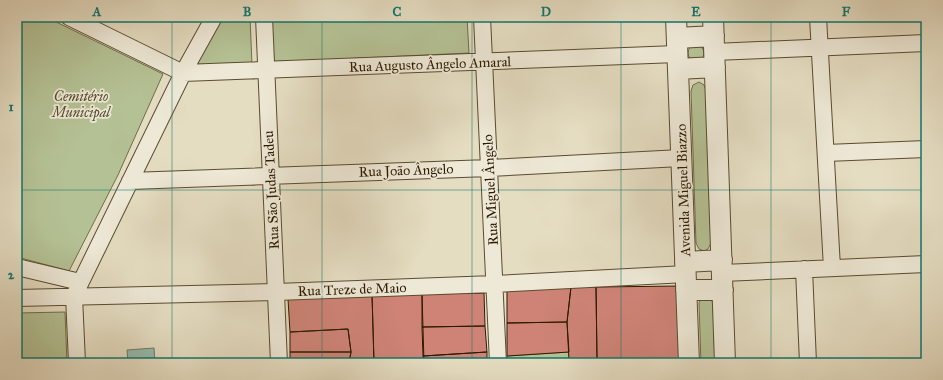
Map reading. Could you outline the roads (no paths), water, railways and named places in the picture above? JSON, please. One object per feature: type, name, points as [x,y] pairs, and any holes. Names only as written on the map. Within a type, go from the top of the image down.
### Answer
[{"type":"street","points":[[69,17],[183,73]]},
{"type":"street","points":[[77,363],[77,289],[183,73],[214,17]]},
{"type":"street","name":"Rua São Judas Tadeu","points":[[264,17],[279,363]]},
{"type":"street","name":"Rua Miguel Ângelo","points":[[482,17],[498,363]]},
{"type":"street","name":"Avenida Miguel Biazzo","points":[[676,17],[689,363]]},
{"type":"street","points":[[818,17],[832,268]]},
{"type":"street","points":[[677,54],[714,43],[820,48],[926,43]]},
{"type":"street","points":[[677,54],[714,43]]},
{"type":"street","points":[[714,43],[725,363]]},
{"type":"street","name":"Rua Augusto Ângelo Amaral","points":[[183,73],[677,54]]},
{"type":"street","points":[[826,153],[926,149]]},
{"type":"street","name":"Rua João Ângelo","points":[[130,181],[489,168],[681,158]]},
{"type":"street","points":[[686,275],[926,264],[926,278]]},
{"type":"street","points":[[17,267],[77,289]]},
{"type":"street","points":[[804,269],[808,363]]},
{"type":"street","points":[[686,275],[722,274]]},
{"type":"street","name":"Rua Treze de Maio","points":[[17,298],[77,289],[276,292],[686,275]]},
{"type":"water","points":[[154,348],[155,363],[128,363],[127,350]]},
{"type":"park label","name":"Cemitério Municipal","points":[[81,104]]}]
